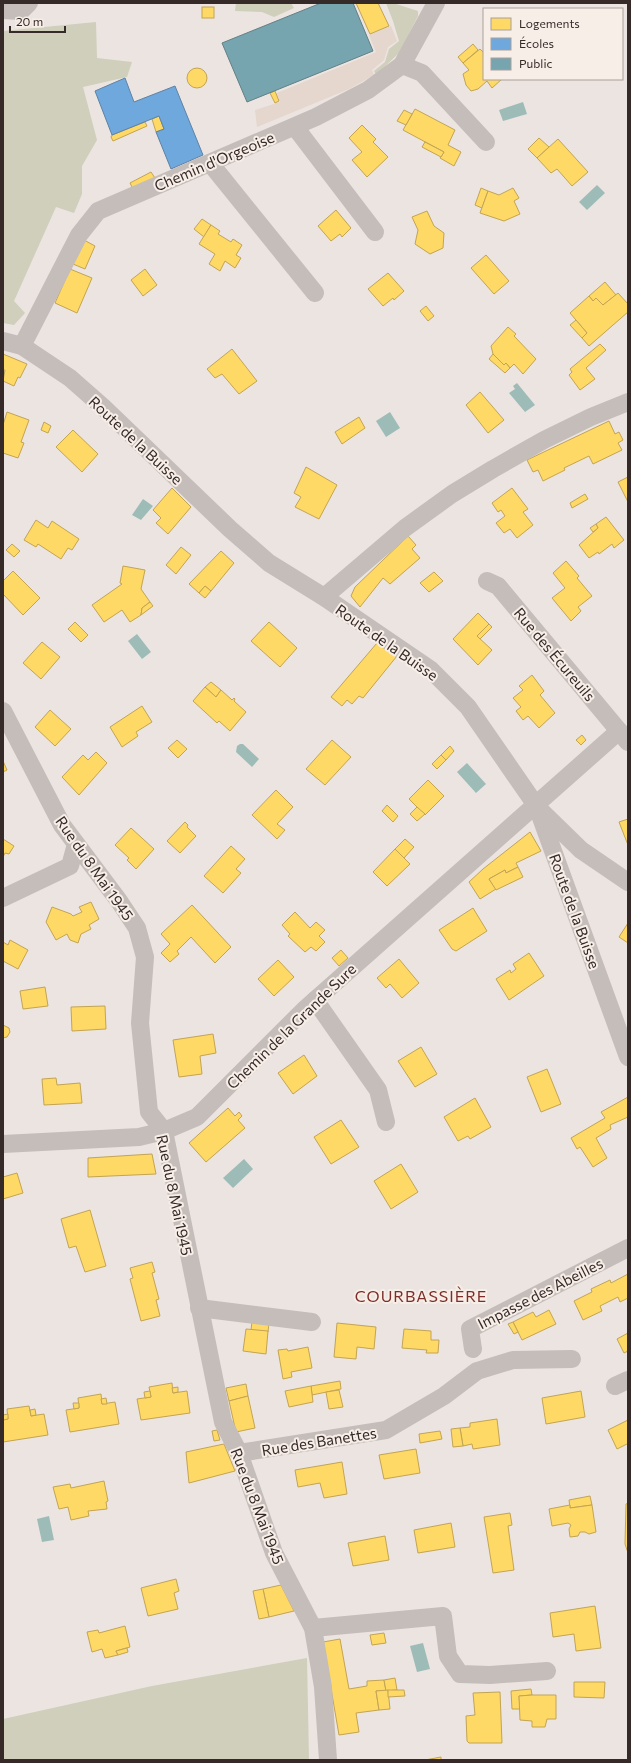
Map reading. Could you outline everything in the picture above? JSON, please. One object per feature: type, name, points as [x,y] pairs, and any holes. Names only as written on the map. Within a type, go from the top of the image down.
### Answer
[{"type":"street","points":[[3,10],[21,12],[29,3]]},
{"type":"street","name":"Chemin d'Orgeoise","points":[[22,346],[79,235],[98,211],[295,127],[368,90],[402,65],[436,3]]},
{"type":"street","points":[[402,65],[422,72],[486,142]]},
{"type":"street","points":[[295,127],[375,232]]},
{"type":"street","points":[[210,163],[315,293]]},
{"type":"street","name":"Route de la Buisse","points":[[3,341],[22,346],[70,378],[103,407],[230,529],[268,562],[431,670],[468,707],[535,804],[543,822],[628,1058]]},
{"type":"street","points":[[324,598],[405,528],[452,494],[544,440],[591,417],[628,402]]},
{"type":"street","name":"Rue des Écureuils","points":[[487,581],[498,586],[623,736],[535,804]]},
{"type":"street","name":"Rue du 8 Mai 1945","points":[[3,711],[62,825],[98,872],[137,928],[145,956],[140,1023],[149,1112],[164,1131],[223,1422],[239,1453],[274,1553],[313,1628],[323,1687],[328,1760]]},
{"type":"street","points":[[535,804],[581,850],[628,882]]},
{"type":"street","name":"Chemin de la Grande Sure","points":[[3,1144],[139,1137],[164,1131],[197,1117],[315,1000],[535,804]]},
{"type":"street","points":[[70,866],[76,844]]},
{"type":"street","points":[[3,898],[70,866],[98,872]]},
{"type":"street","points":[[315,1000],[378,1090],[386,1122]]},
{"type":"street","name":"Impasse des Abeilles","points":[[473,1349],[470,1329],[628,1248]]},
{"type":"street","points":[[200,1308],[312,1322]]},
{"type":"street","name":"Rue des Banettes","points":[[239,1453],[386,1430],[444,1396],[477,1371],[513,1360],[572,1359]]},
{"type":"street","points":[[313,1628],[443,1616],[448,1656],[460,1674],[490,1676],[547,1670]]},
{"type":"green space","points":[[236,3],[291,3],[294,8],[274,17],[262,12],[235,11]]},
{"type":"green space","points":[[386,3],[393,3],[418,11],[418,16],[400,52],[376,75],[374,71],[385,62],[389,49],[399,41]]},
{"type":"green space","points":[[96,22],[97,58],[132,62],[127,77],[83,87],[97,140],[82,166],[82,194],[74,213],[56,207],[14,301],[25,313],[14,325],[3,323],[3,31]]},
{"type":"green space","points":[[307,1658],[309,1760],[3,1760],[3,1719],[152,1686]]},
{"type":"shaded area","points":[[391,26],[397,41],[388,47],[384,60],[372,70],[374,75],[349,89],[257,127],[255,110],[280,102],[277,93],[376,52],[369,35]]},
{"type":"water","points":[[523,102],[527,114],[503,121],[499,110]]},
{"type":"water","points":[[597,185],[605,193],[587,210],[579,202]]},
{"type":"water","points":[[517,383],[535,405],[525,412],[509,393],[515,389],[513,386]]},
{"type":"water","points":[[390,412],[400,428],[386,437],[376,421]]},
{"type":"water","points":[[143,499],[153,506],[141,520],[132,515]]},
{"type":"water","points":[[137,634],[151,652],[142,659],[128,641]]},
{"type":"water","points":[[243,744],[259,759],[252,767],[236,752],[237,746]]},
{"type":"water","points":[[467,763],[486,784],[476,793],[457,772]]},
{"type":"water","points":[[244,1159],[253,1169],[233,1188],[223,1178]]},
{"type":"water","points":[[49,1516],[54,1540],[42,1542],[37,1519]]},
{"type":"water","points":[[423,1643],[430,1669],[417,1672],[410,1646]]},
{"type":"building: Logements","points":[[356,3],[378,3],[389,26],[370,34]]},
{"type":"building: Logements","points":[[202,7],[214,7],[214,18],[202,18]]},
{"type":"building: Logements","points":[[473,44],[478,50],[463,63],[458,57]]},
{"type":"building: Logements","points":[[480,49],[483,52],[483,80],[501,80],[492,88],[487,81],[478,89],[471,91],[466,85],[463,74],[469,70],[463,63]]},
{"type":"building: Logements","points":[[197,68],[204,71],[207,78],[204,85],[197,88],[190,85],[187,78],[190,71]]},
{"type":"building: Logements","points":[[275,91],[279,101],[275,103],[270,93]]},
{"type":"building: Logements","points":[[415,109],[455,130],[448,145],[461,152],[454,166],[440,158],[444,152],[403,130]]},
{"type":"building: Logements","points":[[404,110],[412,114],[406,125],[397,121]]},
{"type":"building: Logements","points":[[159,116],[164,129],[156,132],[152,119]]},
{"type":"building: Logements","points":[[145,122],[147,126],[113,141],[111,137],[112,135]]},
{"type":"building: Logements","points":[[362,125],[376,139],[373,142],[388,157],[367,177],[352,160],[362,152],[349,138]]},
{"type":"building: Logements","points":[[539,138],[549,147],[537,158],[528,149]]},
{"type":"building: Logements","points":[[558,139],[588,172],[572,186],[557,169],[551,173],[537,158]]},
{"type":"building: Logements","points":[[425,142],[444,152],[441,157],[422,147]]},
{"type":"building: Logements","points":[[151,172],[155,178],[133,189],[130,183]]},
{"type":"building: Logements","points":[[481,188],[488,191],[482,208],[475,205]]},
{"type":"building: Logements","points":[[513,188],[519,198],[514,201],[520,214],[504,221],[480,213],[488,191],[499,195]]},
{"type":"building: Logements","points":[[336,210],[351,228],[342,237],[340,234],[331,241],[318,226]]},
{"type":"building: Logements","points":[[427,211],[434,226],[444,233],[443,248],[430,254],[415,244],[418,230],[412,217]]},
{"type":"building: Logements","points":[[202,219],[211,225],[204,237],[194,229]]},
{"type":"building: Logements","points":[[211,225],[220,231],[218,234],[231,242],[233,239],[242,245],[236,255],[241,258],[235,268],[225,261],[220,271],[209,264],[215,254],[199,244]]},
{"type":"building: Logements","points":[[84,240],[95,246],[85,269],[73,264]]},
{"type":"building: Logements","points":[[486,255],[509,281],[494,294],[471,268]]},
{"type":"building: Logements","points":[[70,269],[92,278],[77,313],[55,303]]},
{"type":"building: Logements","points":[[145,269],[157,285],[143,296],[131,280]]},
{"type":"building: Logements","points":[[388,273],[404,291],[394,300],[393,298],[383,306],[368,289]]},
{"type":"building: Logements","points":[[605,282],[616,295],[603,305],[596,298],[593,301],[589,296]]},
{"type":"building: Logements","points":[[618,293],[628,304],[628,312],[589,346],[582,338],[587,333],[570,313],[589,296],[593,301],[596,298],[603,305]]},
{"type":"building: Logements","points":[[426,306],[434,316],[428,321],[420,311]]},
{"type":"building: Logements","points":[[576,320],[587,333],[582,338],[570,325]]},
{"type":"building: Logements","points":[[508,327],[516,334],[514,336],[536,359],[523,374],[514,364],[510,368],[506,363],[504,365],[493,354],[491,346]]},
{"type":"building: Logements","points":[[600,344],[606,350],[586,368],[595,379],[580,390],[569,375],[572,372],[570,369]]},
{"type":"building: Logements","points":[[232,349],[257,381],[239,394],[222,374],[215,378],[207,369]]},
{"type":"building: Logements","points":[[3,354],[27,364],[14,386],[3,381],[5,370],[3,370]]},
{"type":"building: Logements","points":[[493,354],[504,365],[506,363],[510,368],[505,373],[489,359]]},
{"type":"building: Logements","points":[[480,392],[504,420],[488,433],[466,405]]},
{"type":"building: Logements","points":[[7,412],[29,420],[21,442],[24,443],[18,458],[3,453],[3,425]]},
{"type":"building: Logements","points":[[359,417],[365,428],[342,444],[335,432]]},
{"type":"building: Logements","points":[[609,421],[615,434],[619,432],[623,440],[618,443],[622,450],[593,464],[589,456],[564,468],[565,470],[543,481],[538,470],[533,472],[527,460]]},
{"type":"building: Logements","points":[[44,422],[51,426],[48,433],[41,430]]},
{"type":"building: Logements","points":[[73,430],[98,454],[82,472],[56,447]]},
{"type":"building: Logements","points":[[306,467],[337,485],[319,519],[295,507],[301,497],[294,493]]},
{"type":"building: Logements","points":[[628,477],[628,502],[618,482]]},
{"type":"building: Logements","points":[[172,488],[191,507],[168,534],[156,523],[161,518],[153,510]]},
{"type":"building: Logements","points":[[512,488],[528,509],[523,512],[533,525],[517,538],[510,529],[504,533],[496,523],[505,516],[501,510],[498,512],[492,503]]},
{"type":"building: Logements","points":[[585,494],[588,499],[572,508],[570,503]]},
{"type":"building: Logements","points":[[606,517],[624,540],[614,548],[612,544],[599,554],[598,552],[589,558],[579,545],[598,528],[596,524]]},
{"type":"building: Logements","points":[[36,520],[48,528],[52,521],[79,539],[72,550],[68,548],[61,559],[38,544],[36,547],[24,540]]},
{"type":"building: Logements","points":[[596,524],[598,528],[593,532],[590,528]]},
{"type":"building: Logements","points":[[408,536],[416,545],[412,549],[420,558],[390,584],[383,578],[360,607],[351,596],[355,587]]},
{"type":"building: Logements","points":[[12,544],[20,551],[14,557],[6,550]]},
{"type":"building: Logements","points":[[181,547],[191,555],[176,574],[166,565]]},
{"type":"building: Logements","points":[[221,551],[234,563],[211,591],[205,586],[199,593],[189,584]]},
{"type":"building: Logements","points":[[566,561],[579,576],[577,578],[592,596],[578,607],[581,611],[571,621],[552,598],[565,588],[553,573]]},
{"type":"building: Logements","points":[[123,566],[145,570],[141,589],[150,602],[142,608],[141,615],[130,622],[122,610],[104,622],[92,605],[122,584],[120,583]]},
{"type":"building: Logements","points":[[13,571],[40,598],[23,615],[3,594],[3,581]]},
{"type":"building: Logements","points":[[434,572],[443,581],[429,592],[420,583]]},
{"type":"building: Logements","points":[[205,586],[211,591],[205,598],[199,593]]},
{"type":"building: Logements","points":[[150,602],[153,606],[141,615],[142,608]]},
{"type":"building: Logements","points":[[478,613],[489,624],[477,636],[492,650],[478,665],[453,639]]},
{"type":"building: Logements","points":[[75,622],[88,635],[81,642],[68,629]]},
{"type":"building: Logements","points":[[269,622],[297,648],[280,667],[251,641]]},
{"type":"building: Logements","points":[[489,624],[492,627],[480,639],[477,636]]},
{"type":"building: Logements","points":[[42,642],[60,657],[41,679],[23,663]]},
{"type":"building: Logements","points":[[377,643],[397,656],[363,698],[359,696],[352,704],[347,700],[342,706],[331,697]]},
{"type":"building: Logements","points":[[532,675],[544,691],[540,695],[555,713],[539,728],[528,716],[523,720],[516,711],[521,707],[513,698],[523,690],[519,686]]},
{"type":"building: Logements","points":[[211,682],[221,690],[216,697],[205,687]]},
{"type":"building: Logements","points":[[205,687],[216,697],[221,690],[232,700],[234,698],[234,701],[246,712],[230,731],[219,721],[217,723],[193,701]]},
{"type":"building: Logements","points":[[142,706],[152,722],[136,732],[138,736],[122,747],[110,727]]},
{"type":"building: Logements","points":[[50,710],[71,729],[55,746],[35,727]]},
{"type":"building: Logements","points":[[582,735],[586,740],[581,745],[576,740]]},
{"type":"building: Logements","points":[[177,740],[187,749],[178,758],[168,748]]},
{"type":"building: Logements","points":[[332,740],[351,757],[325,785],[306,769]]},
{"type":"building: Logements","points":[[450,746],[454,751],[446,760],[441,755]]},
{"type":"building: Logements","points":[[96,752],[107,763],[79,795],[62,777],[83,755],[88,760]]},
{"type":"building: Logements","points":[[441,755],[446,760],[437,769],[432,764]]},
{"type":"building: Logements","points":[[3,761],[7,770],[3,772]]},
{"type":"building: Logements","points":[[428,780],[444,796],[425,815],[409,799]]},
{"type":"building: Logements","points":[[276,790],[293,807],[277,824],[285,830],[277,839],[252,815]]},
{"type":"building: Logements","points":[[387,805],[398,816],[393,822],[382,811]]},
{"type":"building: Logements","points":[[417,807],[425,814],[417,821],[410,814]]},
{"type":"building: Logements","points":[[628,819],[628,845],[619,822]]},
{"type":"building: Logements","points":[[185,822],[188,825],[187,827],[196,836],[180,853],[167,841]]},
{"type":"building: Logements","points":[[131,828],[154,849],[136,869],[127,860],[129,858],[115,845]]},
{"type":"building: Logements","points":[[530,832],[541,851],[516,863],[518,867],[506,873],[505,870],[489,879],[496,889],[480,899],[469,882]]},
{"type":"building: Logements","points":[[3,839],[14,846],[9,854],[5,853],[3,857]]},
{"type":"building: Logements","points":[[405,839],[414,847],[404,858],[395,849]]},
{"type":"building: Logements","points":[[231,846],[245,859],[236,869],[241,873],[223,893],[204,876]]},
{"type":"building: Logements","points":[[395,849],[410,864],[387,886],[373,872]]},
{"type":"building: Logements","points":[[518,867],[523,877],[496,890],[489,879],[505,870],[506,873]]},
{"type":"building: Logements","points":[[91,902],[99,919],[89,925],[91,929],[81,934],[78,943],[70,940],[67,934],[56,940],[46,922],[52,907],[73,916],[82,912],[79,907]]},
{"type":"building: Logements","points":[[192,905],[231,947],[215,963],[191,937],[177,951],[179,954],[170,962],[161,953],[170,944],[161,934]]},
{"type":"building: Logements","points":[[473,908],[487,931],[456,951],[452,949],[439,930]]},
{"type":"building: Logements","points":[[295,912],[310,928],[316,922],[325,930],[319,936],[325,942],[316,951],[311,947],[305,952],[288,936],[290,934],[282,925]]},
{"type":"building: Logements","points":[[628,923],[628,943],[619,937]]},
{"type":"building: Logements","points":[[10,940],[28,950],[18,969],[3,961],[3,942],[8,945]]},
{"type":"building: Logements","points":[[341,950],[348,958],[339,966],[332,958]]},
{"type":"building: Logements","points":[[529,953],[544,976],[509,1000],[496,979],[510,970],[511,973],[516,969],[513,964]]},
{"type":"building: Logements","points":[[399,959],[419,983],[402,998],[390,984],[386,988],[377,978]]},
{"type":"building: Logements","points":[[278,960],[294,977],[274,996],[258,979]]},
{"type":"building: Logements","points":[[45,987],[48,1006],[23,1009],[20,991]]},
{"type":"building: Logements","points":[[105,1006],[106,1029],[72,1031],[71,1007]]},
{"type":"building: Logements","points":[[3,1025],[9,1028],[10,1032],[7,1037],[3,1038]]},
{"type":"building: Logements","points":[[213,1034],[216,1053],[200,1056],[202,1074],[179,1077],[173,1040]]},
{"type":"building: Logements","points":[[421,1047],[437,1074],[415,1087],[398,1061]]},
{"type":"building: Logements","points":[[304,1055],[317,1076],[293,1094],[278,1073]]},
{"type":"building: Logements","points":[[547,1069],[561,1104],[541,1112],[527,1077]]},
{"type":"building: Logements","points":[[56,1078],[57,1085],[80,1083],[82,1103],[44,1105],[42,1079]]},
{"type":"building: Logements","points":[[628,1097],[628,1117],[610,1125],[611,1129],[596,1138],[607,1158],[593,1167],[580,1147],[577,1149],[571,1138],[605,1118],[601,1112]]},
{"type":"building: Logements","points":[[475,1098],[491,1127],[470,1139],[468,1136],[458,1141],[444,1117]]},
{"type":"building: Logements","points":[[228,1108],[235,1116],[239,1112],[242,1116],[238,1120],[245,1128],[206,1162],[189,1143]]},
{"type":"building: Logements","points":[[341,1120],[359,1147],[331,1164],[314,1137]]},
{"type":"building: Logements","points":[[152,1154],[156,1174],[88,1177],[88,1158]]},
{"type":"building: Logements","points":[[401,1164],[418,1192],[391,1209],[374,1181]]},
{"type":"building: Logements","points":[[17,1173],[23,1193],[3,1199],[3,1177]]},
{"type":"building: Logements","points":[[90,1210],[106,1266],[85,1272],[76,1246],[69,1248],[61,1219]]},
{"type":"building: Logements","points":[[152,1262],[155,1272],[152,1273],[159,1299],[156,1300],[160,1316],[141,1321],[130,1279],[133,1278],[130,1268]]},
{"type":"building: Logements","points":[[628,1274],[628,1298],[620,1302],[618,1297],[600,1306],[602,1311],[583,1320],[574,1301],[592,1292],[591,1289],[610,1280],[611,1283]]},
{"type":"building: Logements","points":[[549,1310],[556,1324],[522,1340],[513,1322],[533,1312],[536,1317]]},
{"type":"building: Logements","points":[[252,1321],[269,1323],[268,1332],[251,1330]]},
{"type":"building: Logements","points":[[513,1322],[518,1332],[514,1334],[508,1324]]},
{"type":"building: Logements","points":[[337,1323],[376,1327],[374,1349],[357,1347],[356,1359],[334,1357]]},
{"type":"building: Logements","points":[[246,1329],[268,1331],[266,1354],[243,1351]]},
{"type":"building: Logements","points":[[404,1329],[431,1331],[431,1340],[439,1340],[438,1353],[426,1353],[427,1350],[402,1348]]},
{"type":"building: Logements","points":[[628,1333],[628,1351],[624,1353],[617,1339]]},
{"type":"building: Logements","points":[[308,1347],[312,1368],[291,1372],[292,1377],[283,1379],[278,1350],[287,1349],[288,1351]]},
{"type":"building: Logements","points":[[340,1381],[341,1389],[312,1395],[311,1386]]},
{"type":"building: Logements","points":[[172,1383],[173,1393],[187,1391],[190,1413],[141,1420],[137,1399],[151,1397],[149,1387]]},
{"type":"building: Logements","points":[[246,1384],[248,1396],[229,1401],[226,1388]]},
{"type":"building: Logements","points":[[311,1386],[313,1402],[289,1407],[285,1391]]},
{"type":"building: Logements","points":[[178,1387],[178,1392],[173,1393],[172,1388]]},
{"type":"building: Logements","points":[[339,1390],[343,1407],[329,1409],[326,1392]]},
{"type":"building: Logements","points":[[150,1391],[151,1397],[145,1398],[144,1392]]},
{"type":"building: Logements","points":[[581,1391],[585,1417],[546,1424],[542,1398]]},
{"type":"building: Logements","points":[[101,1394],[102,1404],[115,1402],[119,1424],[70,1432],[66,1410],[79,1408],[78,1398]]},
{"type":"building: Logements","points":[[248,1396],[255,1428],[236,1432],[229,1401]]},
{"type":"building: Logements","points":[[106,1398],[107,1404],[102,1404],[101,1399]]},
{"type":"building: Logements","points":[[73,1403],[79,1403],[79,1408],[74,1409]]},
{"type":"building: Logements","points":[[29,1406],[31,1416],[44,1414],[48,1435],[3,1442],[3,1420],[8,1419],[7,1409]]},
{"type":"building: Logements","points":[[35,1409],[36,1415],[31,1416],[30,1410]]},
{"type":"building: Logements","points":[[8,1414],[8,1419],[3,1420],[3,1415]]},
{"type":"building: Logements","points":[[497,1419],[500,1445],[473,1449],[472,1444],[463,1446],[460,1428],[470,1427],[470,1423]]},
{"type":"building: Logements","points":[[628,1420],[628,1445],[627,1444],[617,1449],[608,1430]]},
{"type":"building: Logements","points":[[460,1428],[463,1446],[453,1447],[451,1429]]},
{"type":"building: Logements","points":[[217,1430],[220,1440],[214,1441],[212,1431]]},
{"type":"building: Logements","points":[[440,1431],[442,1439],[420,1443],[419,1434]]},
{"type":"building: Logements","points":[[224,1444],[235,1471],[189,1483],[186,1452]]},
{"type":"building: Logements","points":[[416,1449],[420,1473],[384,1479],[379,1455]]},
{"type":"building: Logements","points":[[342,1462],[347,1494],[324,1498],[320,1483],[298,1487],[295,1470]]},
{"type":"building: Logements","points":[[104,1481],[108,1501],[106,1502],[107,1509],[88,1511],[89,1516],[71,1520],[68,1507],[59,1509],[53,1487],[70,1484],[71,1488]]},
{"type":"building: Logements","points":[[590,1496],[592,1505],[570,1508],[569,1500]]},
{"type":"building: Logements","points":[[628,1503],[628,1553],[625,1544],[626,1504]]},
{"type":"building: Logements","points":[[570,1505],[570,1508],[592,1505],[596,1532],[589,1534],[580,1532],[578,1536],[570,1537],[569,1529],[571,1525],[568,1523],[552,1526],[549,1509]]},
{"type":"building: Logements","points":[[510,1513],[512,1525],[508,1526],[514,1570],[493,1573],[484,1517]]},
{"type":"building: Logements","points":[[451,1523],[455,1547],[418,1553],[414,1530]]},
{"type":"building: Logements","points":[[385,1536],[389,1560],[353,1566],[348,1543]]},
{"type":"building: Logements","points":[[176,1579],[179,1591],[174,1593],[178,1609],[148,1616],[141,1588]]},
{"type":"building: Logements","points":[[281,1585],[294,1611],[269,1617],[263,1589]]},
{"type":"building: Logements","points":[[263,1589],[269,1617],[259,1619],[253,1591]]},
{"type":"building: Logements","points":[[595,1606],[601,1648],[576,1651],[574,1634],[553,1637],[550,1613]]},
{"type":"building: Logements","points":[[125,1626],[130,1647],[116,1651],[118,1655],[105,1658],[102,1649],[92,1652],[87,1632],[98,1630],[99,1633]]},
{"type":"building: Logements","points":[[384,1633],[386,1643],[372,1645],[370,1635]]},
{"type":"building: Logements","points":[[340,1639],[349,1689],[367,1686],[367,1681],[384,1680],[386,1691],[376,1691],[379,1710],[356,1713],[359,1732],[339,1735],[323,1642]]},
{"type":"building: Logements","points":[[127,1648],[128,1652],[118,1655],[116,1651]]},
{"type":"building: Logements","points":[[395,1678],[397,1690],[386,1691],[384,1680]]},
{"type":"building: Logements","points":[[574,1682],[605,1682],[604,1698],[574,1697]]},
{"type":"building: Logements","points":[[531,1689],[532,1695],[519,1696],[520,1709],[512,1709],[511,1691]]},
{"type":"building: Logements","points":[[388,1690],[390,1709],[379,1710],[376,1691]]},
{"type":"building: Logements","points":[[388,1690],[404,1690],[405,1696],[388,1697]]},
{"type":"building: Logements","points":[[500,1692],[502,1743],[469,1743],[467,1741],[466,1716],[475,1715],[473,1693]]},
{"type":"building: Logements","points":[[556,1695],[556,1719],[547,1719],[545,1727],[532,1727],[532,1721],[520,1720],[519,1696]]},
{"type":"building: Logements","points":[[441,1757],[441,1760],[425,1760]]},
{"type":"building: Écoles","points":[[125,78],[134,102],[175,86],[203,155],[171,169],[156,132],[164,129],[159,116],[112,135],[95,91]]},
{"type":"building: Public","points":[[321,3],[353,3],[373,51],[247,102],[222,43]]},
{"type":"district","name":"COURBASSIÈRE","points":[[421,1295]]}]
